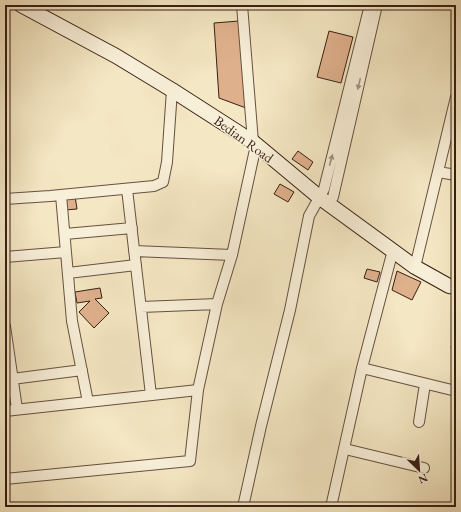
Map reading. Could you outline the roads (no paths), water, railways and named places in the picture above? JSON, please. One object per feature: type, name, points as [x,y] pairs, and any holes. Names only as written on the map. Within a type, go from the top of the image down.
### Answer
[{"type":"main road","name":"Bedian Road","points":[[21,5],[116,56],[172,90],[255,144],[324,201],[415,267],[449,286],[456,287]]},
{"type":"street","points":[[5,479],[190,461],[198,390],[217,304],[232,255],[255,144],[242,5]]},
{"type":"street","points":[[343,135],[370,5]]},
{"type":"street","points":[[242,507],[290,310],[309,216],[324,201],[324,189],[343,135],[377,5]]},
{"type":"street","points":[[5,199],[127,189],[154,186],[163,182],[167,162],[172,90]]},
{"type":"street","points":[[415,267],[455,104]]},
{"type":"street","points":[[438,172],[456,175]]},
{"type":"street","points":[[127,189],[151,395]]},
{"type":"street","points":[[61,195],[72,321],[88,402]]},
{"type":"street","points":[[65,234],[132,228]]},
{"type":"street","points":[[331,507],[362,368],[393,250]]},
{"type":"street","points":[[134,251],[232,255]]},
{"type":"street","points":[[5,257],[66,252]]},
{"type":"street","points":[[68,273],[136,265]]},
{"type":"street","points":[[141,307],[217,304]]},
{"type":"street","points":[[5,326],[17,410]]},
{"type":"street","points":[[362,368],[456,391]]},
{"type":"street","points":[[12,379],[82,370]]},
{"type":"street","points":[[419,422],[425,384]]},
{"type":"street","points":[[5,411],[198,390]]},
{"type":"street","points":[[345,449],[424,468]]}]
